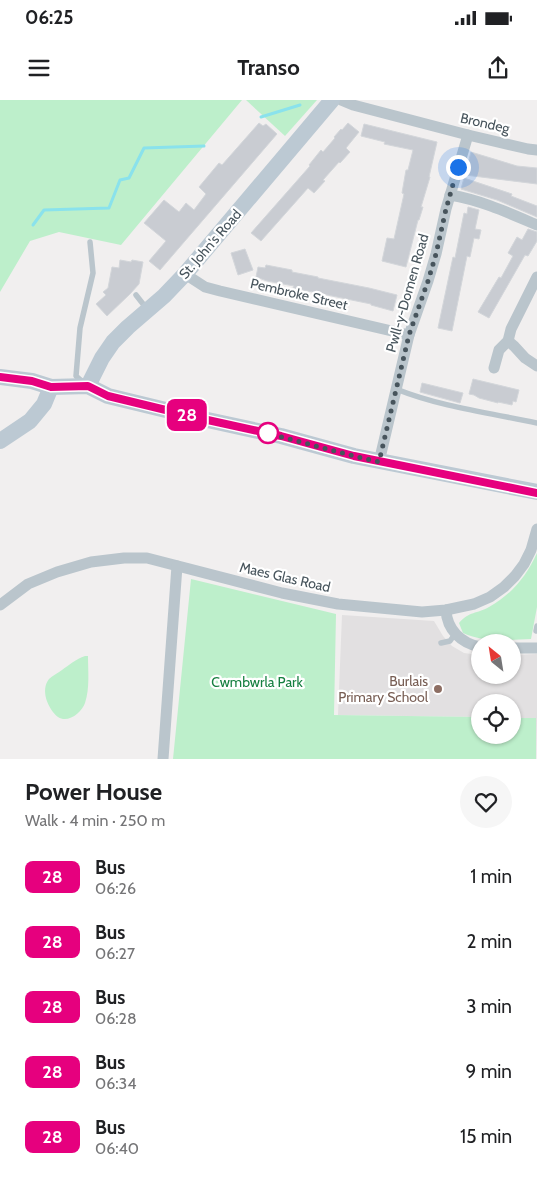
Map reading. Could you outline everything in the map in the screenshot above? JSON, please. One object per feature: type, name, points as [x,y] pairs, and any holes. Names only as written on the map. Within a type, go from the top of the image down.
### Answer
[{"type":"street","name":"St. John's Road","points":[[88,386],[112,342],[164,296],[185,274],[332,100]]},
{"type":"street","name":"Brondeg","points":[[341,100],[353,105],[468,135],[537,150]]},
{"type":"street","name":"Pwll-y-Domen Road","points":[[379,462],[409,335],[428,281],[468,135]]},
{"type":"street","points":[[450,196],[489,205],[537,225]]},
{"type":"street","name":"Pembroke Street","points":[[185,274],[205,287],[409,335]]},
{"type":"street","points":[[494,368],[499,350],[508,341],[511,329],[537,277]]},
{"type":"street","points":[[508,341],[525,358],[537,366]]},
{"type":"street","points":[[0,377],[32,381],[51,387],[88,386],[108,396],[281,436],[379,462],[537,492]]},
{"type":"street","points":[[0,441],[30,420],[44,404],[51,387]]},
{"type":"street","name":"Maes Glas Road","points":[[0,605],[28,584],[58,572],[91,562],[124,558],[148,558],[282,593],[338,604],[422,612],[446,610],[474,604],[490,597],[504,586],[524,564],[531,550],[537,529]]},
{"type":"street","points":[[162,759],[177,566]]},
{"type":"street","points":[[446,610],[446,617],[450,628],[459,638],[471,644]]},
{"type":"street","points":[[521,648],[537,648]]},
{"type":"lane","points":[[88,386],[76,376],[80,328],[93,273],[90,242]]},
{"type":"lane","points":[[136,295],[148,310]]},
{"type":"lane","points":[[396,389],[463,408],[537,423]]},
{"type":"lane","points":[[441,643],[450,641],[455,634]]},
{"type":"shaded area","name":"Burlais Primary School","points":[[342,615],[434,621],[452,646],[464,653],[471,654],[471,684],[521,684],[521,655],[537,654],[537,759],[536,718],[521,718],[521,694],[471,694],[471,717],[338,715]]},
{"type":"green space","points":[[0,100],[242,100],[121,245],[59,232],[30,241],[0,292]]},
{"type":"green space","points":[[246,100],[317,100],[285,136]]},
{"type":"green space","points":[[537,553],[537,607],[531,639],[521,639],[521,634],[471,634],[471,636],[463,633],[459,623],[466,616],[497,602],[518,584]]},
{"type":"green space","name":"Cwmbwrla Park","points":[[191,579],[336,614],[334,715],[471,717],[471,744],[521,744],[521,718],[536,718],[536,759],[173,759]]},
{"type":"green space","points":[[88,656],[88,691],[85,703],[74,716],[62,719],[54,714],[48,704],[45,694],[46,683],[76,660]]},
{"type":"building","points":[[259,123],[263,126],[266,124],[277,134],[160,270],[149,261],[166,241],[144,223],[164,200],[179,212],[186,203],[194,210],[206,194],[199,187],[219,163],[222,165]]},
{"type":"building","points":[[348,123],[359,132],[346,148],[350,152],[323,180],[325,181],[314,193],[308,188],[261,241],[251,233],[310,166],[321,150],[323,152]]},
{"type":"building","points":[[364,124],[437,142],[430,177],[421,207],[423,207],[406,267],[382,261],[387,238],[394,239],[404,194],[402,193],[406,170],[408,170],[413,150],[384,144],[385,142],[361,136]]},
{"type":"building","points":[[471,152],[517,166],[537,168],[537,184],[465,175]]},
{"type":"building","points":[[464,178],[512,194],[511,196],[537,206],[537,217],[497,200],[461,189]]},
{"type":"building","points":[[468,207],[479,210],[475,229],[481,230],[479,239],[474,238],[470,257],[467,256],[452,331],[438,328],[453,257],[455,258],[464,213],[467,214]]},
{"type":"building","points":[[528,229],[537,232],[537,241],[528,256],[525,255],[489,318],[478,312],[513,256],[508,253],[517,237],[522,240]]},
{"type":"building","points":[[245,249],[253,270],[238,275],[231,253]]},
{"type":"building","points":[[120,260],[143,262],[139,284],[107,316],[96,304],[106,295],[103,292],[108,288],[112,267],[119,268]]},
{"type":"building","points":[[266,265],[397,295],[393,311],[371,304],[293,288],[294,286],[256,277],[258,267],[265,268]]},
{"type":"building","points":[[473,379],[519,390],[516,402],[513,401],[512,405],[498,403],[469,394]]},
{"type":"building","points":[[422,383],[463,393],[460,403],[420,392]]},
{"type":"waterway","points":[[261,117],[300,105]]},
{"type":"waterway","points":[[33,225],[44,210],[109,208],[120,180],[129,178],[144,148],[204,146]]},
{"type":"bus line","name":"28","points":[[0,377],[32,381],[51,387],[88,386],[108,396],[281,436],[379,462],[537,493]]},
{"type":"place","name":"Burlais Primary School","points":[[438,689]]},
{"type":"route","points":[[268,433],[266,433],[379,462],[409,335],[436,254],[458,167]]}]
